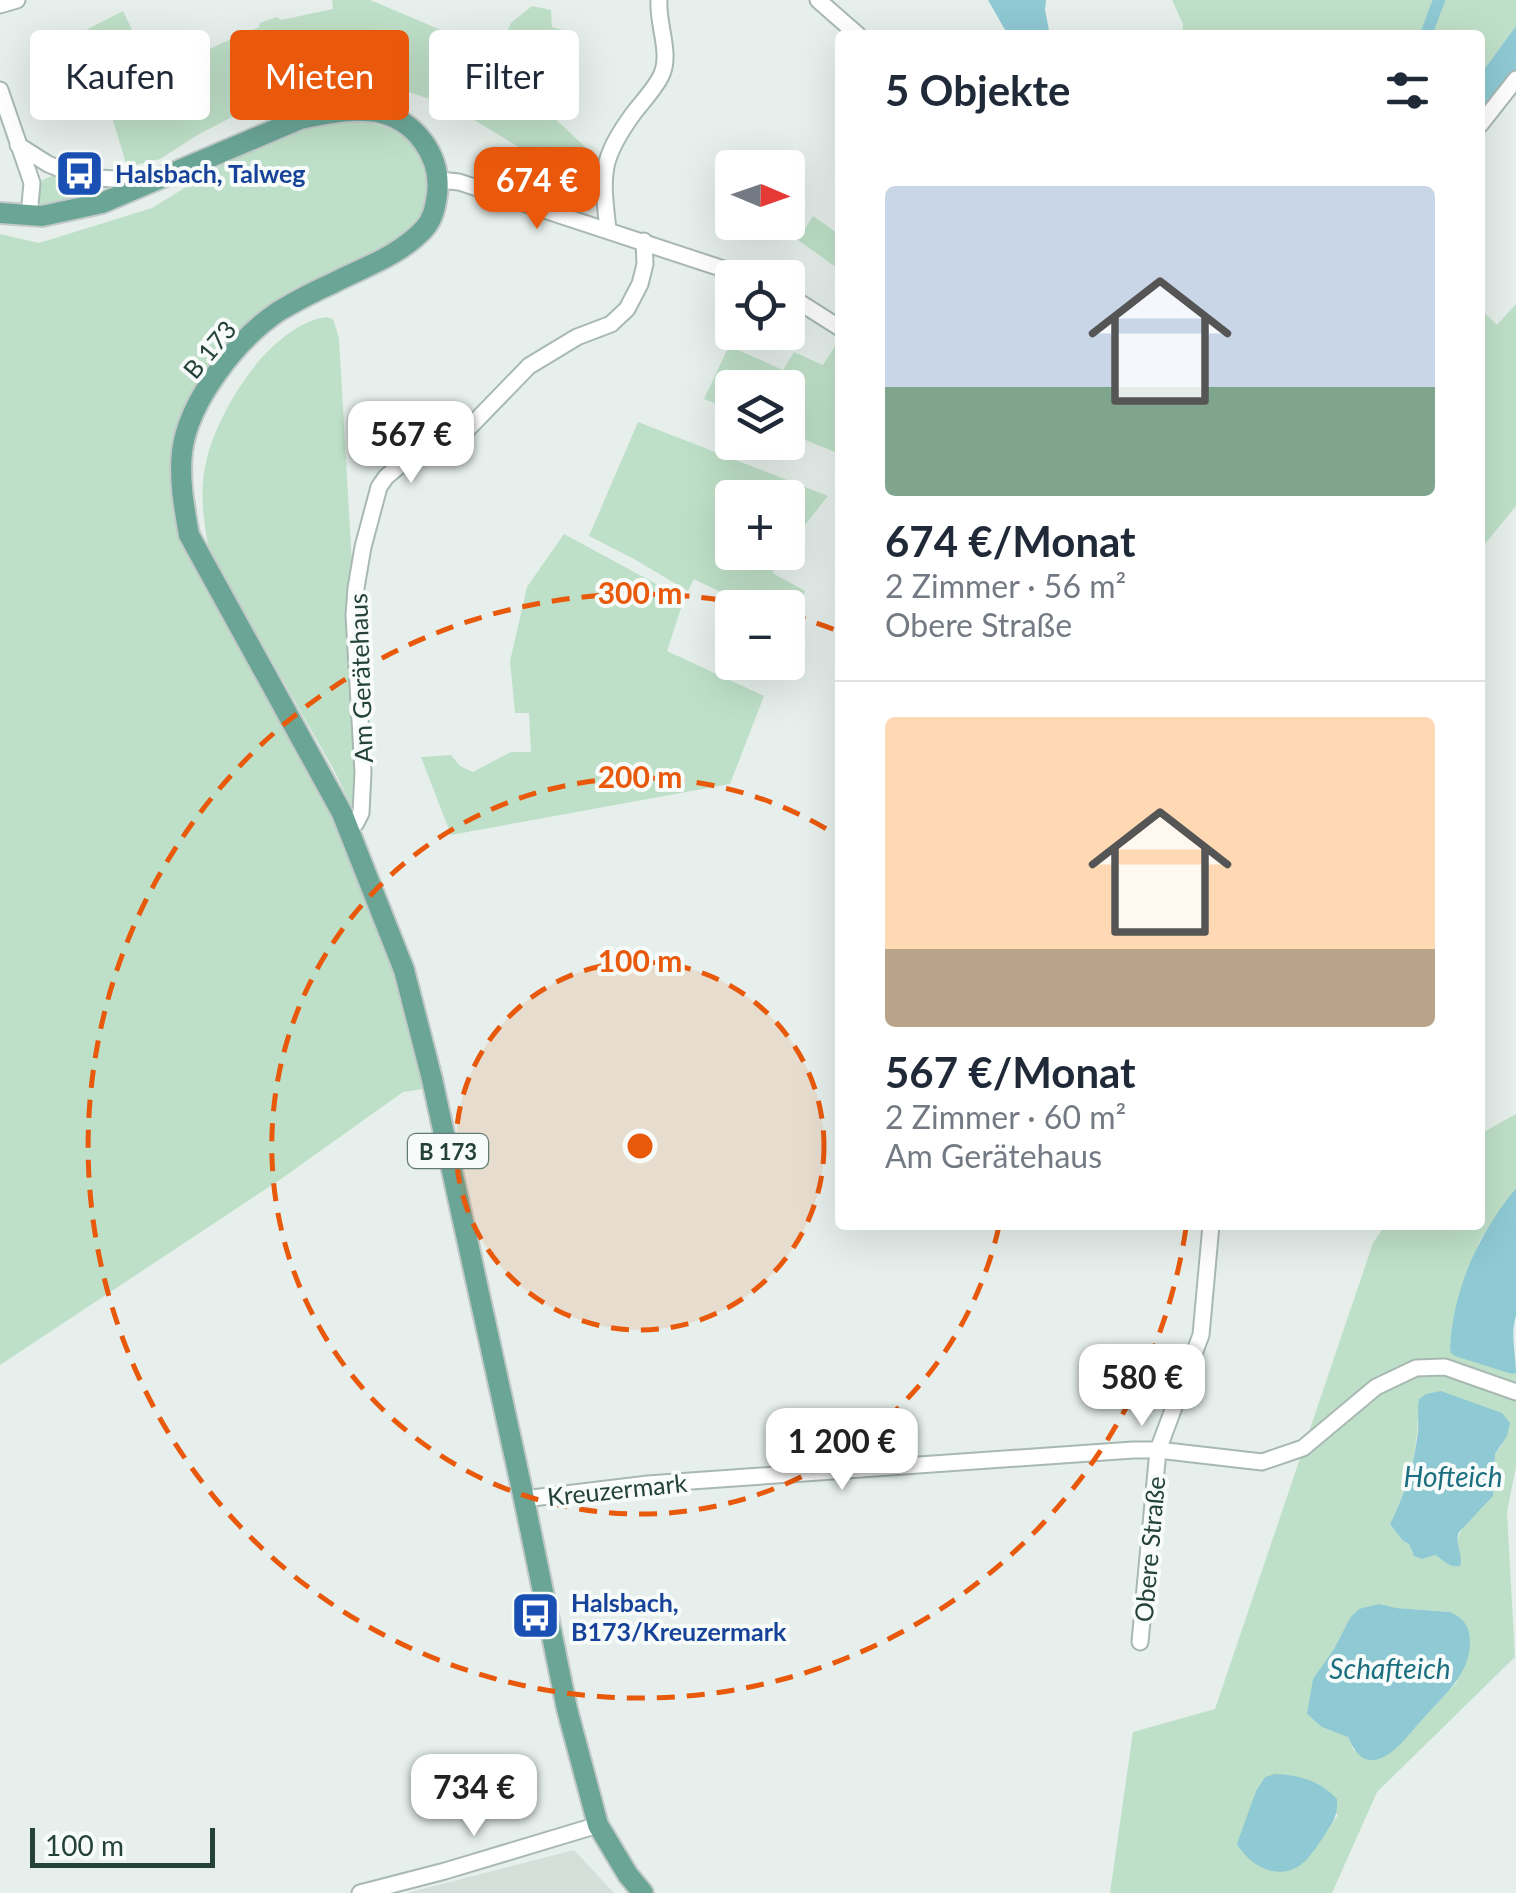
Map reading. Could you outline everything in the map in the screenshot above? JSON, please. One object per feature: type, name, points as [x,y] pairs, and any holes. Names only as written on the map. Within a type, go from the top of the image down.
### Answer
[{"type":"main road","points":[[0,213],[42,216],[102,203],[300,119],[328,113],[374,112],[392,118],[420,137],[433,155],[439,180]]},
{"type":"main road","name":"B 173","points":[[439,180],[434,213],[426,228],[399,251],[277,313],[230,356],[198,401],[182,449],[181,492],[190,535],[349,828],[404,970],[432,1079],[567,1709],[598,1825],[643,1893]]},
{"type":"street","points":[[0,5],[17,0]]},
{"type":"street","points":[[608,230],[602,182],[608,155],[661,76],[665,59],[659,0]]},
{"type":"street","points":[[818,0],[852,30]]},
{"type":"street","points":[[1485,118],[1516,79]]},
{"type":"street","points":[[0,90],[32,182],[29,216]]},
{"type":"street","points":[[18,145],[48,164],[80,177],[156,181]]},
{"type":"street","points":[[439,180],[459,182],[715,266]]},
{"type":"street","name":"Am Gerätehaus","points":[[349,828],[361,813],[363,772],[356,588],[379,487],[400,465],[464,433],[529,366],[577,338],[612,324],[628,308],[640,284],[645,264],[644,241]]},
{"type":"street","points":[[805,306],[835,325]]},
{"type":"street","name":"Obere Straße","points":[[1140,1642],[1158,1450],[1202,1336],[1211,1230]]},
{"type":"street","name":"Kreuzermark","points":[[524,1499],[648,1484],[1158,1450],[1262,1462],[1303,1448],[1376,1387],[1416,1368],[1445,1367],[1516,1392]]},
{"type":"street","points":[[360,1893],[598,1825]]},
{"type":"shaded area","points":[[574,1850],[614,1893],[407,1893]]},
{"type":"green space","points":[[332,0],[370,0],[441,30],[429,30],[429,99],[409,92],[409,30],[252,30],[277,17],[281,20],[333,9]]},
{"type":"green space","points":[[1172,0],[1516,0],[1516,26],[1485,68],[1485,30],[1182,30]]},
{"type":"green space","points":[[532,6],[551,10],[552,27],[562,30],[508,30]]},
{"type":"green space","points":[[123,11],[132,30],[86,30]]},
{"type":"green space","points":[[230,40],[230,118],[160,159],[127,167],[113,120],[210,120],[210,49]]},
{"type":"green space","points":[[474,120],[556,120],[600,161],[595,185],[589,191],[562,180],[527,152]]},
{"type":"green space","points":[[360,121],[398,133],[419,154],[428,190],[422,213],[398,240],[288,295],[247,327],[213,364],[186,405],[172,448],[171,476],[178,524],[343,835],[401,991],[423,1089],[403,1092],[281,1179],[0,1365],[0,234],[39,243],[152,208],[230,160],[317,125]]},
{"type":"green space","points":[[52,176],[88,185],[92,193],[88,199],[43,207],[38,201],[42,180]]},
{"type":"green space","points":[[813,216],[835,231],[835,266],[798,240],[805,240],[805,229]]},
{"type":"green space","points":[[1516,304],[1516,506],[1485,544],[1485,314],[1497,325]]},
{"type":"green space","points":[[326,317],[333,319],[339,338],[353,582],[358,790],[354,811],[209,550],[203,504],[207,458],[236,393],[267,352],[305,324]]},
{"type":"green space","points":[[835,346],[835,452],[805,440],[805,370],[783,370],[794,352],[823,365]]},
{"type":"green space","points":[[727,350],[738,350],[783,370],[718,370]]},
{"type":"green space","points":[[715,376],[715,403],[704,399]]},
{"type":"green space","points":[[638,422],[715,452],[715,460],[736,460],[787,480],[715,480],[715,570],[772,570],[803,590],[716,590],[694,579],[688,591],[589,536]]},
{"type":"green space","points":[[805,487],[828,496],[805,525]]},
{"type":"green space","points":[[564,534],[684,599],[667,651],[715,673],[715,680],[730,680],[764,696],[730,784],[451,835],[421,757],[451,755],[460,766],[473,772],[511,752],[531,752],[529,713],[515,713],[510,661],[527,587]]},
{"type":"green space","points":[[1516,1114],[1516,1188],[1479,1242],[1456,1308],[1450,1347],[1516,1373],[1516,1467],[1507,1512],[1515,1657],[1377,1792],[1332,1893],[1110,1893],[1133,1732],[1215,1709],[1373,1243],[1382,1230],[1485,1230],[1485,1131]],"holes":[[[1418,1419],[1502,1445],[1495,1454],[1493,1495],[1464,1525],[1458,1548],[1440,1558],[1414,1556],[1409,1544],[1390,1524],[1410,1473]],[[1396,1608],[1450,1612],[1457,1682],[1395,1749],[1354,1751],[1348,1737],[1334,1649],[1350,1618]],[[1265,1777],[1338,1815],[1302,1864],[1245,1825]]]},
{"type":"water","points":[[988,0],[1046,0],[1049,30],[1005,30]]},
{"type":"water","points":[[1516,26],[1516,71],[1485,111],[1485,68]]},
{"type":"water","points":[[1516,1188],[1516,1373],[1512,1374],[1455,1356],[1450,1347],[1457,1303],[1470,1263],[1490,1224]]},
{"type":"water","name":"Hofteich","points":[[1441,1391],[1502,1413],[1510,1423],[1495,1454],[1493,1496],[1459,1532],[1460,1566],[1450,1565],[1435,1555],[1422,1559],[1414,1556],[1409,1544],[1390,1524],[1414,1456],[1419,1399]]},
{"type":"water","name":"Schafteich","points":[[1379,1604],[1450,1612],[1465,1624],[1470,1642],[1465,1665],[1446,1694],[1395,1749],[1382,1758],[1370,1760],[1358,1753],[1348,1737],[1322,1727],[1307,1714],[1313,1679],[1350,1618],[1359,1609]]},
{"type":"water","points":[[1275,1774],[1309,1780],[1337,1799],[1334,1819],[1315,1849],[1295,1868],[1276,1872],[1258,1865],[1237,1844],[1256,1791],[1265,1777]]},
{"type":"waterway","points":[[1428,30],[1439,0]]},
{"type":"place","name":"Halsbach, Talweg","points":[[80,173]]},
{"type":"place","name":"Halsbach, B173/Kreuzermark","points":[[536,1616]]}]
